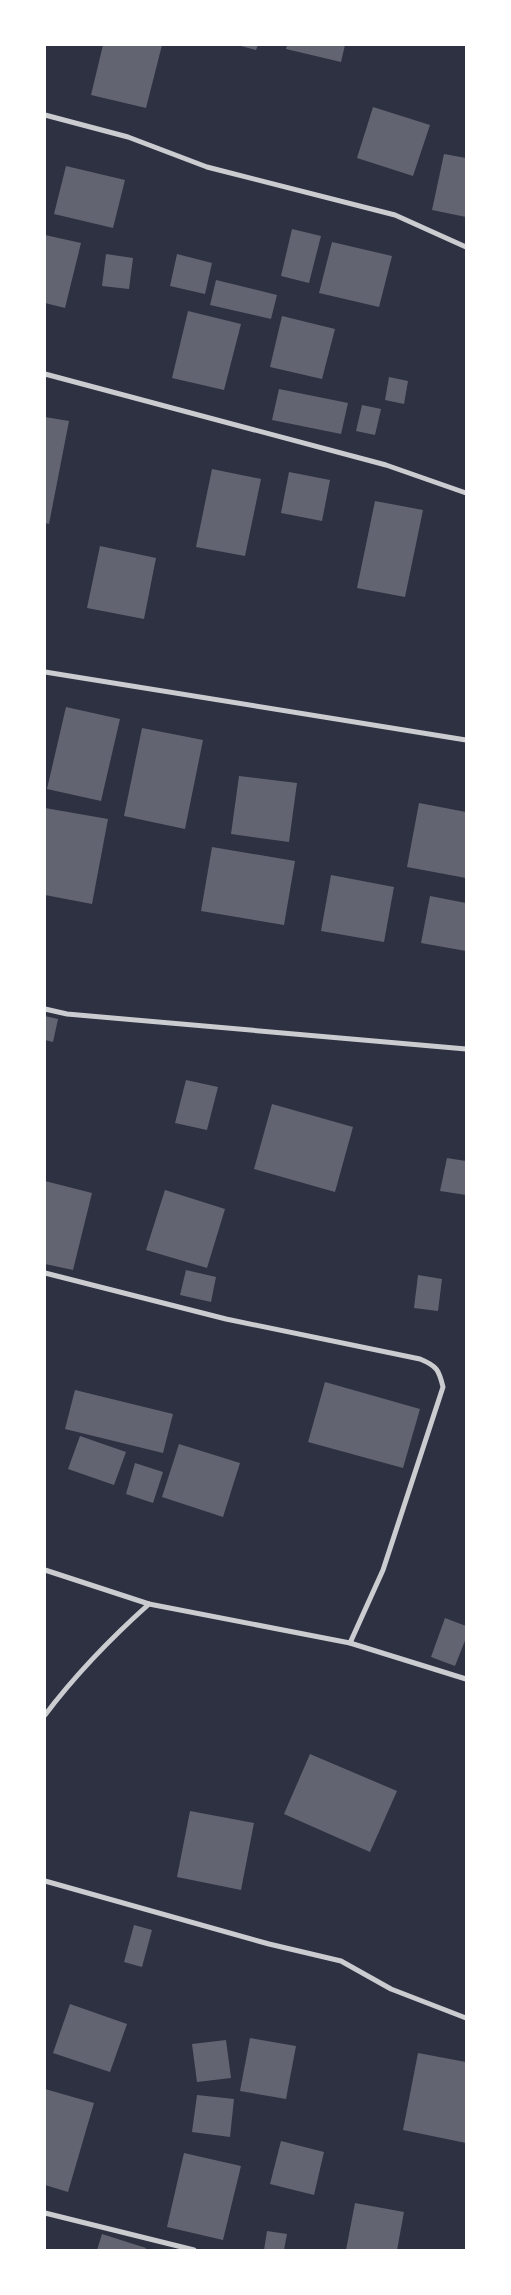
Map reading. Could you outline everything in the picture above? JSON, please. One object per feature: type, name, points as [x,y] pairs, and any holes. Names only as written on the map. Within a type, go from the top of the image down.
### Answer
[{"type":"street","points":[[45,116],[128,137],[207,167],[388,212],[466,247]]},
{"type":"street","points":[[45,374],[386,465],[466,493]]},
{"type":"street","points":[[45,672],[466,740]]},
{"type":"street","points":[[45,1009],[67,1014],[466,1049]]},
{"type":"street","points":[[45,1273],[226,1319],[420,1359],[432,1364],[440,1374],[444,1388],[382,1570],[350,1644]]},
{"type":"street","points":[[45,1570],[149,1604],[350,1644],[466,1679]]},
{"type":"street","points":[[45,1714],[67,1685],[112,1637],[149,1604]]},
{"type":"street","points":[[45,1881],[269,1944],[341,1961],[391,1989],[466,2018]]},
{"type":"street","points":[[45,2213],[194,2250]]},
{"type":"building","points":[[103,45],[162,45],[146,108],[91,95]]},
{"type":"building","points":[[237,45],[258,45],[256,50]]},
{"type":"building","points":[[287,45],[345,45],[341,62],[286,49]]},
{"type":"building","points":[[373,107],[430,125],[413,176],[357,158]]},
{"type":"building","points":[[444,154],[466,158],[466,217],[432,210]]},
{"type":"building","points":[[66,166],[125,180],[113,228],[54,214]]},
{"type":"building","points":[[292,229],[321,236],[309,283],[281,276]]},
{"type":"building","points":[[45,235],[81,243],[65,308],[45,303]]},
{"type":"building","points":[[332,242],[392,256],[379,307],[319,293]]},
{"type":"building","points":[[106,254],[133,258],[129,289],[102,286]]},
{"type":"building","points":[[177,254],[212,263],[205,294],[170,286]]},
{"type":"building","points":[[216,280],[277,295],[271,319],[210,305]]},
{"type":"building","points":[[188,311],[241,324],[224,390],[172,378]]},
{"type":"building","points":[[282,316],[335,329],[322,379],[270,367]]},
{"type":"building","points":[[389,377],[408,381],[404,404],[385,400]]},
{"type":"building","points":[[279,389],[348,403],[341,434],[272,420]]},
{"type":"building","points":[[362,405],[381,409],[375,435],[356,431]]},
{"type":"building","points":[[45,417],[69,421],[49,524],[45,523]]},
{"type":"building","points":[[212,469],[261,479],[245,556],[196,547]]},
{"type":"building","points":[[289,472],[330,480],[322,521],[281,513]]},
{"type":"building","points":[[375,501],[423,510],[405,597],[357,588]]},
{"type":"building","points":[[100,546],[156,558],[144,619],[87,608]]},
{"type":"building","points":[[66,707],[120,719],[101,801],[47,789]]},
{"type":"building","points":[[142,728],[203,740],[185,829],[124,816]]},
{"type":"building","points":[[239,776],[297,783],[289,842],[231,834]]},
{"type":"building","points":[[419,803],[466,812],[466,878],[407,867]]},
{"type":"building","points":[[45,808],[108,819],[92,904],[45,895]]},
{"type":"building","points":[[212,847],[295,861],[284,925],[201,911]]},
{"type":"building","points":[[331,875],[394,887],[384,942],[321,931]]},
{"type":"building","points":[[430,896],[466,903],[466,951],[421,943]]},
{"type":"building","points":[[45,1016],[58,1019],[53,1042],[45,1040]]},
{"type":"building","points":[[186,1080],[218,1087],[207,1130],[175,1123]]},
{"type":"building","points":[[272,1104],[353,1127],[335,1192],[254,1169]]},
{"type":"building","points":[[447,1158],[466,1161],[466,1195],[440,1191]]},
{"type":"building","points":[[45,1181],[92,1193],[73,1270],[45,1264]]},
{"type":"building","points":[[165,1190],[225,1209],[207,1268],[146,1250]]},
{"type":"building","points":[[186,1270],[216,1277],[211,1302],[180,1295]]},
{"type":"building","points":[[418,1275],[442,1279],[438,1311],[414,1308]]},
{"type":"building","points":[[325,1382],[420,1409],[403,1468],[308,1442]]},
{"type":"building","points":[[75,1390],[173,1414],[163,1453],[65,1429]]},
{"type":"building","points":[[80,1436],[126,1452],[114,1485],[68,1469]]},
{"type":"building","points":[[179,1444],[240,1463],[223,1517],[162,1497]]},
{"type":"building","points":[[135,1463],[163,1472],[153,1503],[126,1494]]},
{"type":"building","points":[[445,1618],[466,1626],[466,1638],[455,1666],[431,1657]]},
{"type":"building","points":[[310,1754],[397,1791],[370,1852],[284,1814]]},
{"type":"building","points":[[190,1811],[254,1823],[241,1890],[177,1877]]},
{"type":"building","points":[[134,1925],[152,1930],[142,1967],[124,1962]]},
{"type":"building","points":[[70,2004],[127,2024],[110,2072],[53,2053]]},
{"type":"building","points":[[250,2038],[296,2046],[286,2099],[240,2091]]},
{"type":"building","points":[[226,2040],[231,2078],[197,2082],[192,2044]]},
{"type":"building","points":[[418,2053],[466,2062],[466,2143],[403,2130]]},
{"type":"building","points":[[45,2089],[94,2103],[68,2192],[45,2185]]},
{"type":"building","points":[[197,2095],[234,2099],[230,2137],[192,2132]]},
{"type":"building","points":[[281,2141],[324,2152],[314,2195],[270,2184]]},
{"type":"building","points":[[184,2153],[241,2166],[223,2240],[167,2227]]},
{"type":"building","points":[[355,2203],[404,2212],[397,2250],[346,2250]]},
{"type":"building","points":[[267,2231],[287,2234],[284,2250],[264,2250]]},
{"type":"building","points":[[102,2234],[146,2248],[145,2250],[97,2250]]}]
